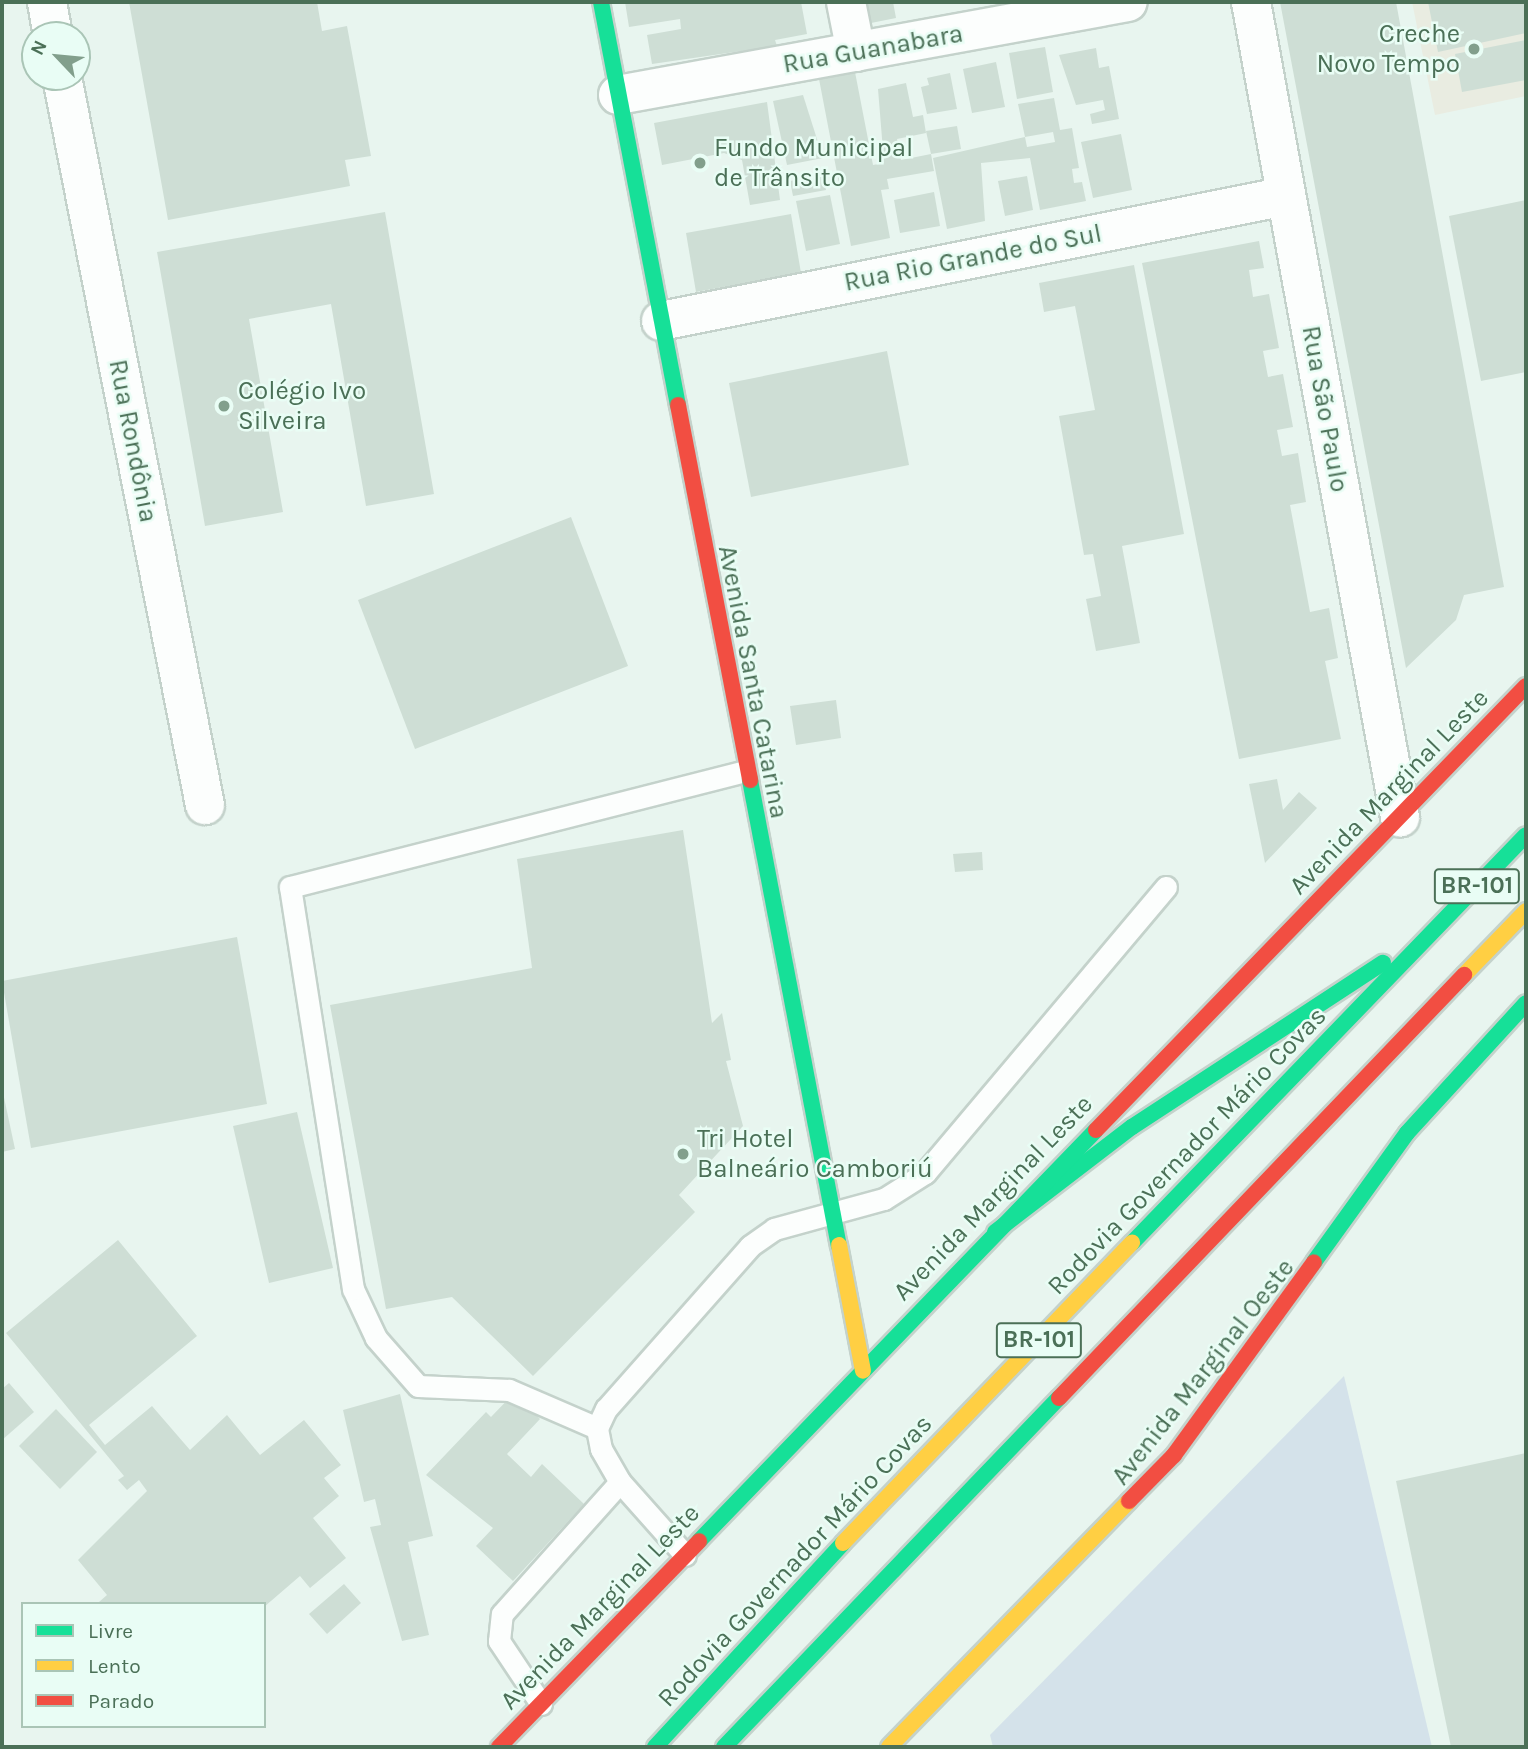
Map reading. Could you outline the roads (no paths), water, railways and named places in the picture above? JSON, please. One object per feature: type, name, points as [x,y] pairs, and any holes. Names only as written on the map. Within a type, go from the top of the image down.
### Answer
[{"type":"main road","name":"Avenida Santa Catarina","points":[[600,2],[828,1214],[863,1371]]},
{"type":"main road","name":"Avenida Marginal Leste","points":[[499,1747],[1526,686]]},
{"type":"main road","name":"Rodovia Governador Mário Covas","points":[[655,1747],[1526,835]]},
{"type":"main road","name":"BR-101","points":[[724,1747],[1526,911]]},
{"type":"main road","points":[[995,1232],[1132,1127],[1427,936]]},
{"type":"main road","name":"Avenida Marginal Oeste","points":[[889,1747],[1174,1455],[1407,1133],[1526,1003]]},
{"type":"street","points":[[47,2],[51,21]]},
{"type":"street","points":[[846,2],[856,52]]},
{"type":"street","name":"Rua Guanabara","points":[[618,95],[1129,2]]},
{"type":"street","name":"Rua São Paulo","points":[[1251,2],[1400,817]]},
{"type":"street","name":"Rua Rondônia","points":[[65,91],[205,805]]},
{"type":"street","name":"Rua Rio Grande do Sul","points":[[661,321],[1286,196]]},
{"type":"lane","points":[[685,1555],[620,1482],[597,1428],[509,1390],[418,1386],[376,1338],[353,1289],[290,887],[745,771]]},
{"type":"lane","points":[[597,1428],[606,1409],[750,1246],[774,1229],[884,1199],[925,1173],[1166,887]]},
{"type":"lane","points":[[541,1704],[499,1641],[502,1614],[620,1482]]},
{"type":"place","name":"Creche Novo Tempo","points":[[1474,49]]},
{"type":"place","name":"Fundo Municipal de Trânsito","points":[[700,163]]},
{"type":"place","name":"Colégio Ivo Silveira","points":[[224,406]]},
{"type":"place","name":"Tri Hotel Balneário Camboriú","points":[[683,1154]]}]
